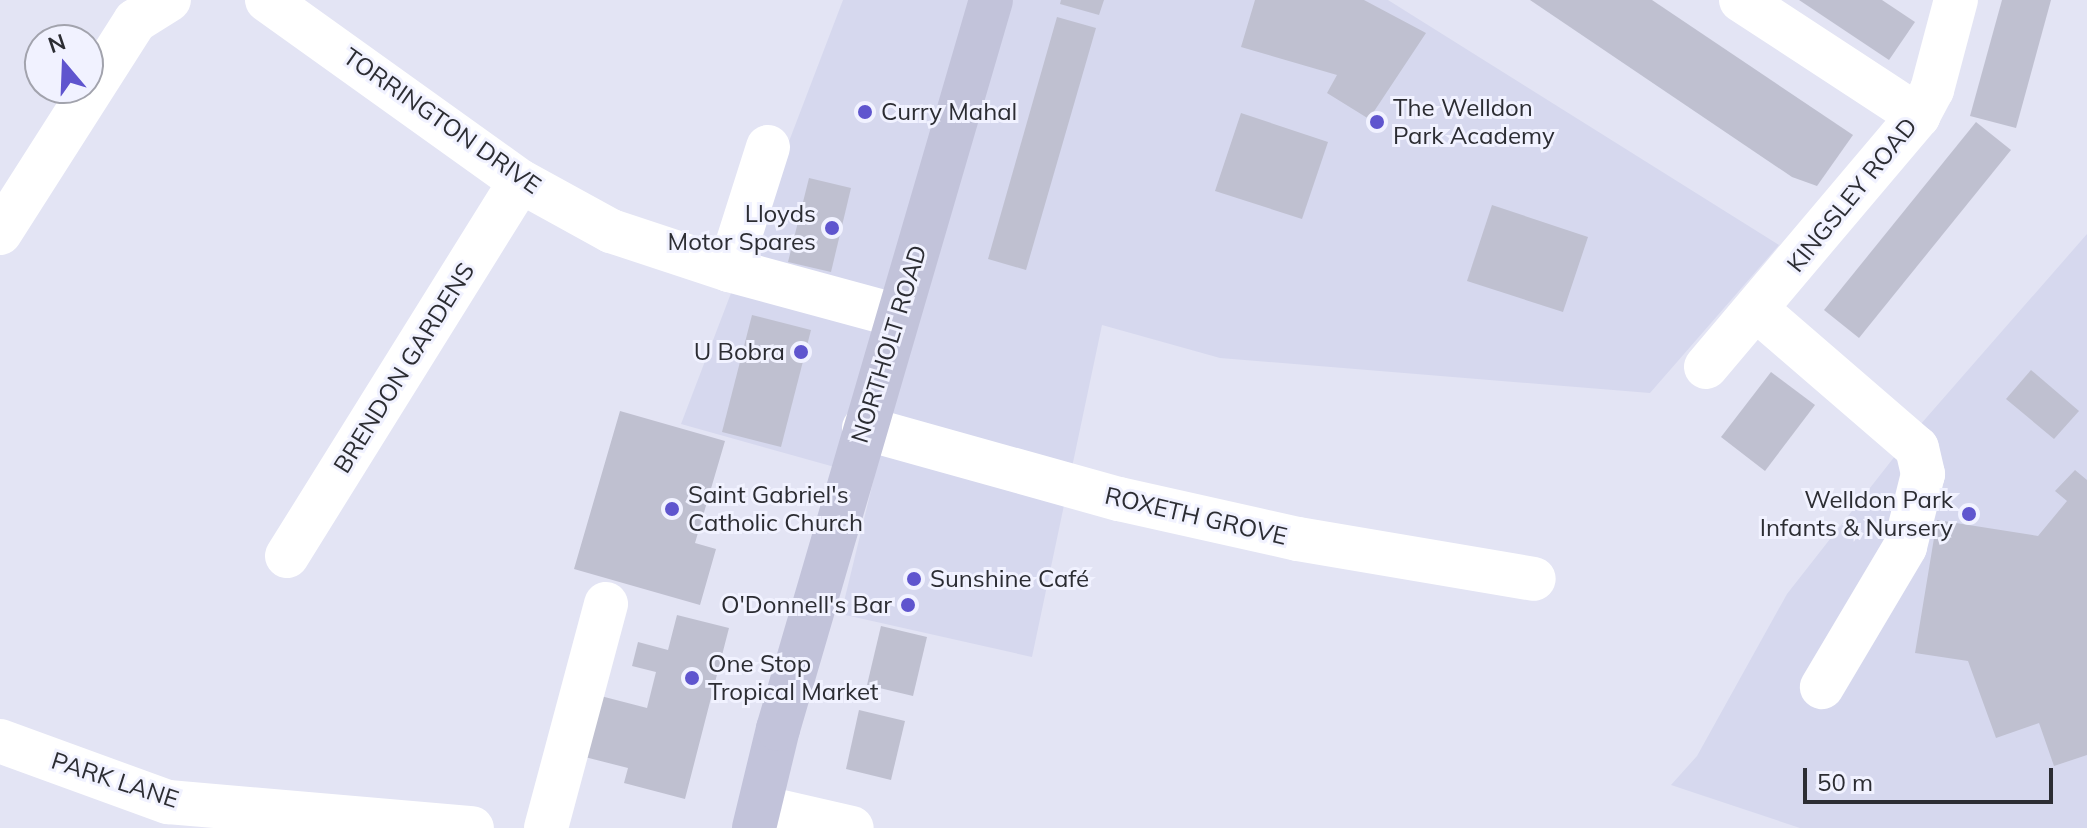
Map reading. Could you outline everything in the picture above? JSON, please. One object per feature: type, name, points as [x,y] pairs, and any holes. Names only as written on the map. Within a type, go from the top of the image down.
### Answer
[{"type":"main road","name":"NORTHOLT ROAD","points":[[757,818],[864,428],[991,0]]},
{"type":"street","name":"TORRINGTON DRIVE","points":[[267,0],[520,181],[611,231],[729,270],[898,316]]},
{"type":"street","points":[[1741,0],[1918,116]]},
{"type":"street","name":"KINGSLEY ROAD","points":[[1706,367],[1918,116],[1932,90],[1956,0]]},
{"type":"street","points":[[0,233],[143,7]]},
{"type":"street","points":[[729,270],[768,147]]},
{"type":"street","name":"BRENDON GARDENS","points":[[287,556],[520,181]]},
{"type":"street","points":[[1757,310],[1917,448],[1923,474],[1905,547],[1822,687]]},
{"type":"street","name":"ROXETH GROVE","points":[[864,428],[1119,499],[1298,539],[1534,579]]},
{"type":"street","points":[[546,828],[606,604]]},
{"type":"street","name":"PARK LANE","points":[[0,741],[168,802],[390,825],[472,828]]},
{"type":"street","points":[[757,818],[852,828]]},
{"type":"shaded area","points":[[843,0],[1388,0],[1779,245],[1650,393],[1220,358],[1102,325],[1032,657],[841,614],[874,478],[681,424]]},
{"type":"shaded area","name":"Welldon Park Infants & Nursery","points":[[2087,234],[2087,828],[1800,828],[1671,785],[1697,756],[1787,594],[1913,433]]},
{"type":"building","points":[[1061,0],[1104,0],[1099,15],[1060,4]]},
{"type":"building","points":[[1255,0],[1364,0],[1426,33],[1369,119],[1327,93],[1337,75],[1241,47]]},
{"type":"building","points":[[1530,0],[1652,0],[1853,135],[1817,186],[1792,177]]},
{"type":"building","points":[[1799,0],[1882,0],[1915,22],[1889,60]]},
{"type":"building","points":[[2002,0],[2051,0],[2016,128],[1970,116]]},
{"type":"building","points":[[1057,17],[1096,28],[1026,270],[988,259]]},
{"type":"building","points":[[1241,113],[1328,142],[1302,219],[1215,191]]},
{"type":"building","points":[[1976,122],[2011,150],[1859,338],[1824,310]]},
{"type":"building","points":[[809,178],[851,188],[831,272],[788,262]]},
{"type":"building","points":[[1492,205],[1588,237],[1563,312],[1467,281]]},
{"type":"building","points":[[752,315],[811,330],[781,447],[722,432]]},
{"type":"building","points":[[2031,370],[2079,411],[2054,439],[2006,399]]},
{"type":"building","points":[[1771,372],[1815,405],[1765,471],[1721,437]]},
{"type":"building","points":[[620,411],[725,441],[695,543],[716,549],[700,605],[574,569]]},
{"type":"building","points":[[2075,470],[2087,480],[2087,755],[2054,766],[2039,723],[1996,738],[1968,661],[1915,653],[1937,520],[2038,536],[2067,501],[2055,491]]},
{"type":"building","points":[[677,615],[729,628],[685,799],[624,783],[628,768],[577,755],[593,694],[647,708],[656,672],[632,666],[638,642],[668,650]]},
{"type":"building","points":[[881,626],[927,637],[913,696],[867,685]]},
{"type":"building","points":[[859,710],[905,721],[891,780],[846,769]]},
{"type":"place","name":"Curry Mahal","points":[[865,112]]},
{"type":"place","name":"The Welldon Park Academy","points":[[1377,122]]},
{"type":"place","name":"Lloyds Motor Spares","points":[[832,228]]},
{"type":"place","name":"U Bobra","points":[[801,352]]},
{"type":"place","name":"Saint Gabriel's Catholic Church","points":[[672,509]]},
{"type":"place","name":"Welldon Park Infants & Nursery","points":[[1969,514]]},
{"type":"place","name":"Sunshine Café","points":[[914,579]]},
{"type":"place","name":"O'Donnell's Bar","points":[[908,605]]},
{"type":"place","name":"One Stop Tropical Market","points":[[692,678]]}]
